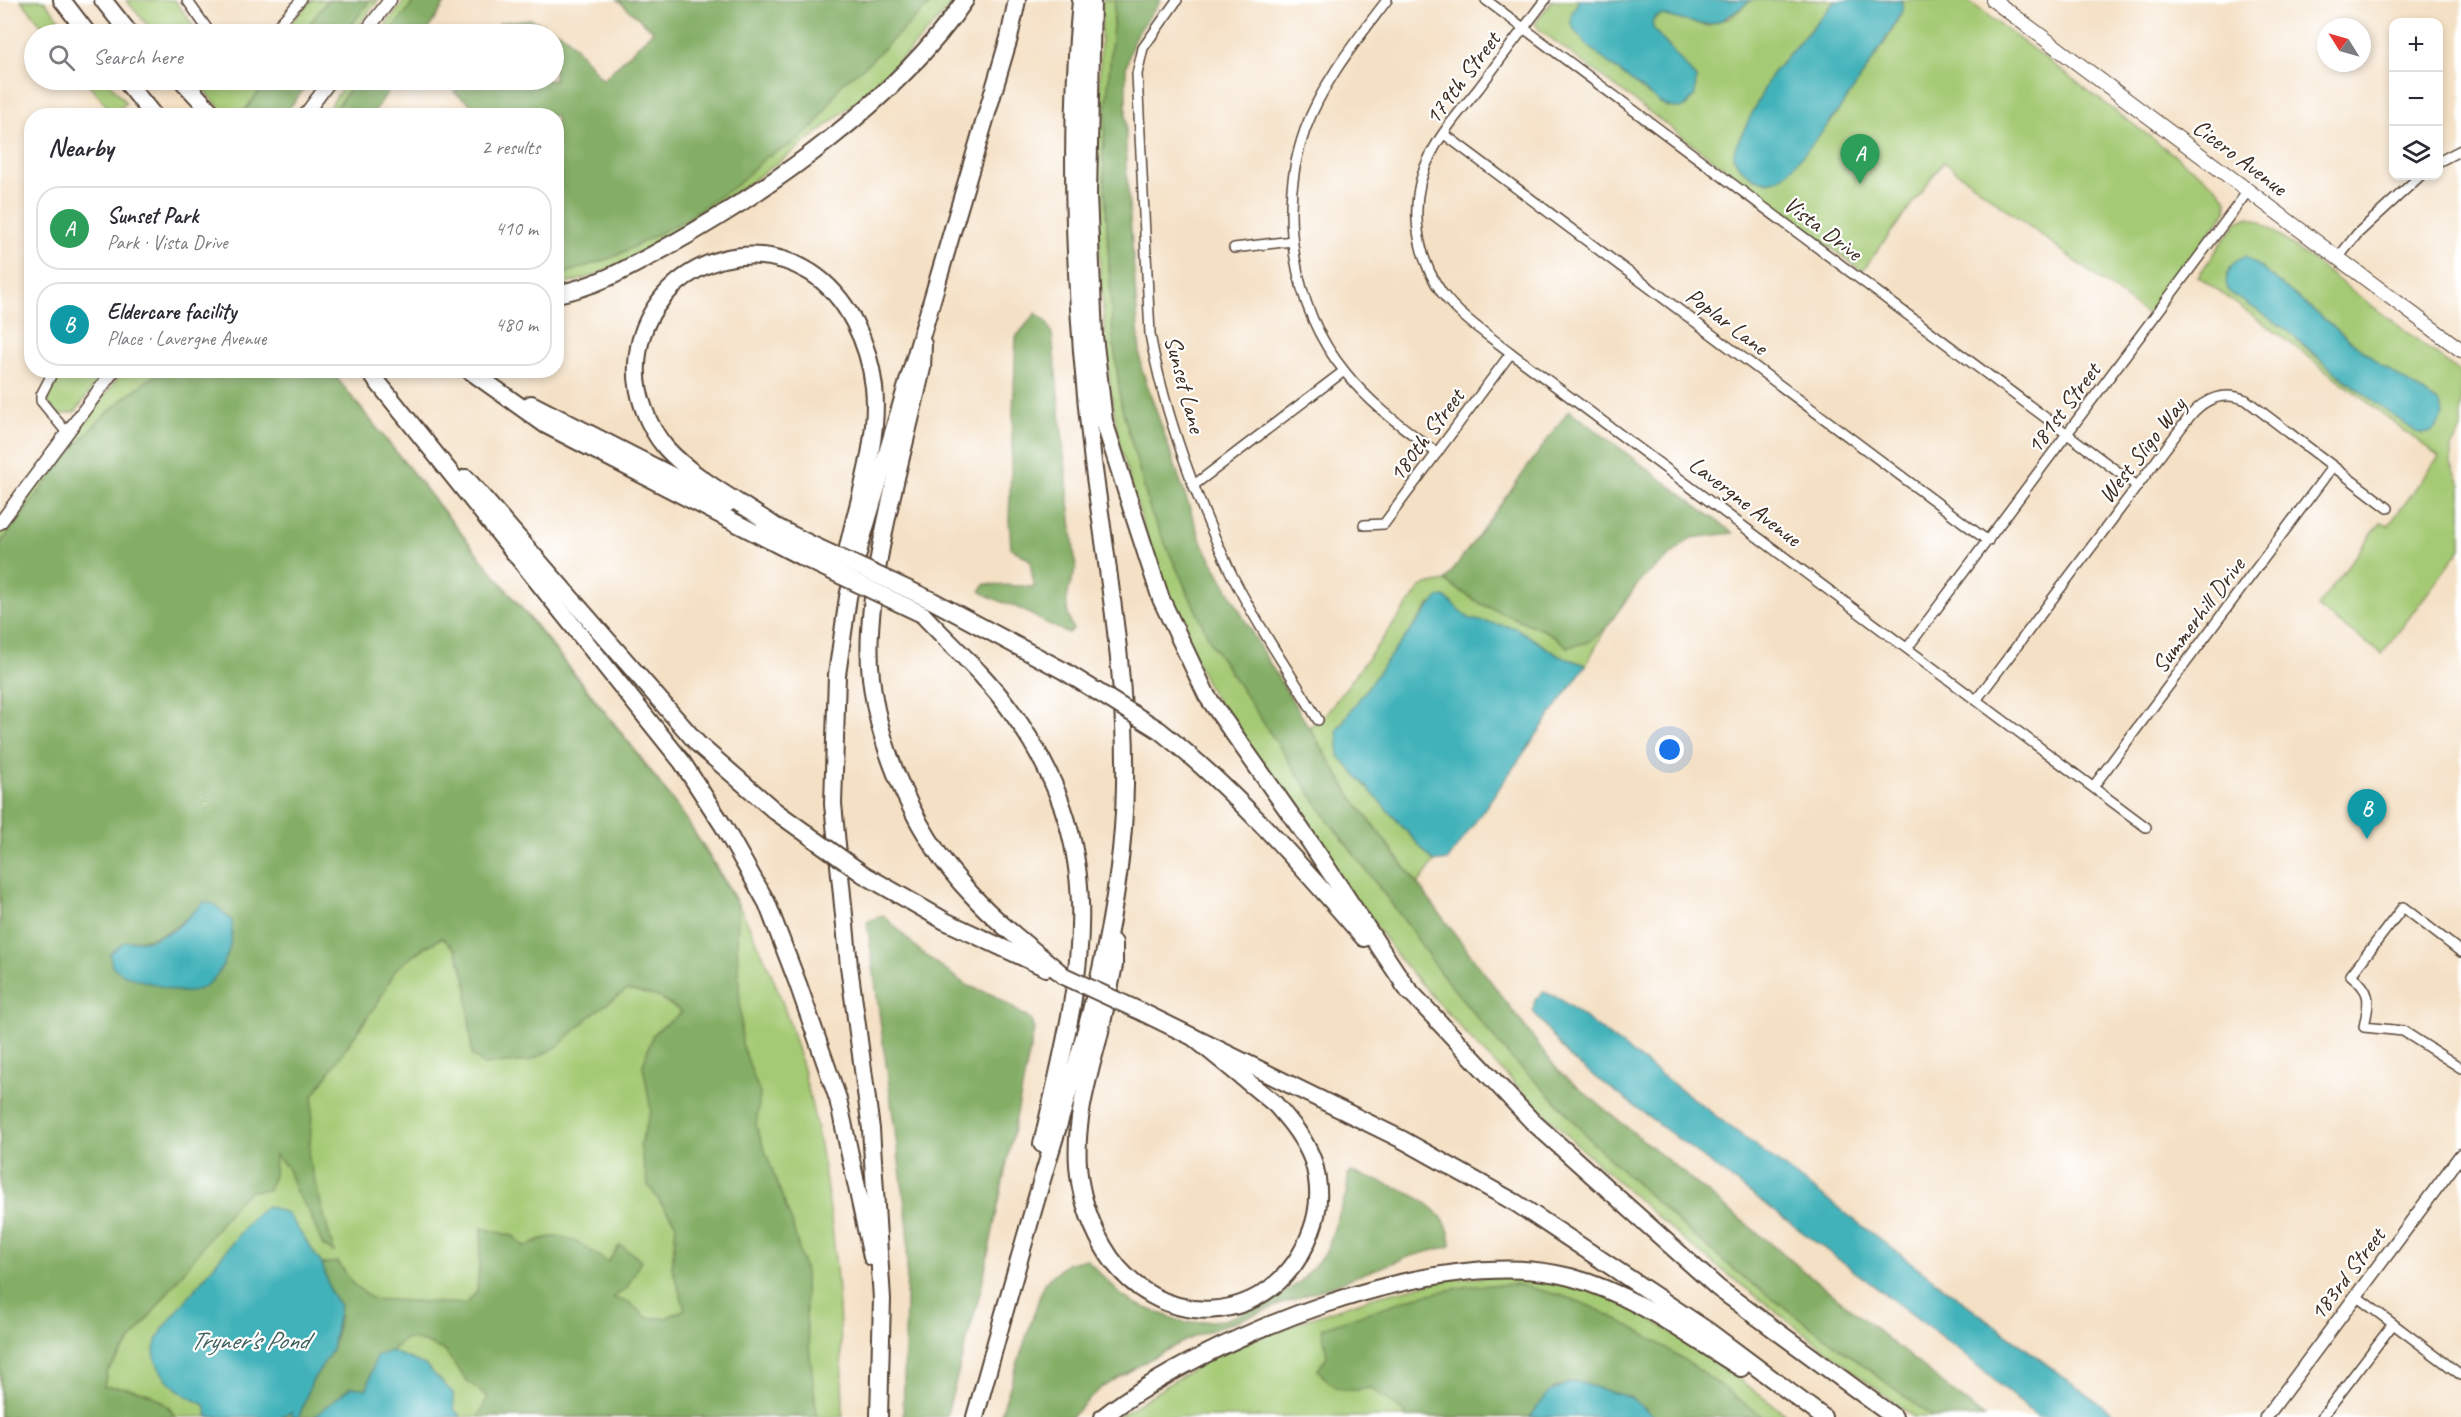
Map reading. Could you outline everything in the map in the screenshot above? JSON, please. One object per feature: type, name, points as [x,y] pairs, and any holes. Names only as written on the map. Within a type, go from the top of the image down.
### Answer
[{"type":"highway","points":[[62,0],[80,24]]},
{"type":"highway","points":[[103,0],[121,24]]},
{"type":"highway","points":[[564,292],[602,281],[625,270],[694,231],[776,178],[860,111],[907,69],[936,39],[964,0]]},
{"type":"highway","points":[[879,1417],[882,1299],[871,1129],[849,966],[833,804],[837,675],[848,597],[860,545],[923,322],[1005,49],[1017,0]]},
{"type":"highway","points":[[1081,0],[1077,45],[1074,242],[1093,459],[1120,660],[1125,787],[1114,900],[1114,965],[1078,1126],[1078,1166],[1083,1195],[1097,1236],[1116,1266],[1132,1283],[1146,1293],[1170,1304],[1209,1310],[1257,1298],[1287,1273],[1306,1245],[1315,1221],[1318,1195],[1312,1158],[1286,1116],[1193,1037]]},
{"type":"highway","points":[[1092,0],[1088,194],[1094,336],[1104,421],[1135,519],[1161,599],[1207,696],[1310,842],[1410,993]]},
{"type":"highway","points":[[133,90],[148,108]]},
{"type":"highway","points":[[179,90],[194,108]]},
{"type":"highway","points":[[191,90],[208,108]]},
{"type":"highway","points":[[805,550],[684,464],[666,447],[644,406],[637,380],[637,354],[641,336],[656,303],[684,276],[701,267],[735,256],[751,255],[783,260],[820,279],[848,311],[867,353],[874,385],[875,422],[832,628],[837,675]]},
{"type":"highway","points":[[923,322],[922,368],[882,548],[872,607],[870,660],[874,693],[892,766],[918,824],[971,895],[1024,950]]},
{"type":"highway","points":[[375,378],[682,762],[724,827],[761,893],[798,984],[838,1099],[858,1204],[882,1299]]},
{"type":"highway","points":[[479,378],[546,425],[805,550],[1064,671],[1159,730],[1205,766],[1295,859],[1410,993],[1532,1121],[1718,1287],[1894,1417]]},
{"type":"highway","points":[[482,378],[619,450],[772,525]]},
{"type":"highway","points":[[382,387],[487,501],[698,744],[775,811],[863,874],[945,921],[1024,950],[1064,976],[1403,1140],[1516,1203],[1708,1331],[1823,1417]]},
{"type":"highway","points":[[927,607],[1026,734],[1055,790],[1074,854],[1081,910],[1080,962],[1074,1004],[1034,1179],[1030,1219]]},
{"type":"highway","points":[[975,1417],[1030,1219],[1087,1033],[1114,900]]},
{"type":"highway","points":[[1103,1417],[1192,1362],[1259,1329],[1339,1300],[1417,1279],[1476,1269],[1516,1268],[1569,1277],[1630,1298],[1818,1417]]},
{"type":"main road","name":"Cicero Avenue","points":[[1993,0],[2461,350]]},
{"type":"street","points":[[188,0],[204,24]]},
{"type":"street","points":[[279,24],[301,0]]},
{"type":"street","points":[[372,24],[390,0]]},
{"type":"street","name":"Sunset Lane","points":[[1177,0],[1143,48],[1137,74],[1150,334],[1156,367],[1194,485],[1231,572],[1318,720]]},
{"type":"street","points":[[1387,0],[1338,65],[1305,131],[1294,180],[1292,241],[1306,300],[1320,332],[1344,371],[1384,412],[1437,453]]},
{"type":"street","name":"Vista Drive","points":[[1486,0],[2137,486]]},
{"type":"street","name":"179th Street","points":[[1432,152],[1545,0]]},
{"type":"street","points":[[310,108],[324,90]]},
{"type":"street","name":"Poplar Lane","points":[[1444,134],[1988,541]]},
{"type":"street","points":[[2443,160],[2461,150]]},
{"type":"street","name":"Lavergne Avenue","points":[[1432,152],[1426,164],[1417,199],[1418,236],[1422,253],[1431,273],[1452,305],[1512,353],[1908,646],[2146,826]]},
{"type":"street","points":[[2338,258],[2357,234],[2416,180]]},
{"type":"street","name":"181st Street","points":[[1908,646],[2248,191]]},
{"type":"street","points":[[1234,248],[1292,241]]},
{"type":"street","name":"180th Street","points":[[1364,525],[1384,524],[1512,353]]},
{"type":"street","points":[[1194,485],[1344,371]]},
{"type":"street","points":[[50,378],[41,395],[41,401],[67,433]]},
{"type":"street","points":[[0,523],[108,378]]},
{"type":"street","name":"West Sligo Way","points":[[1977,699],[2201,404],[2225,396],[2240,398],[2251,403],[2388,508]]},
{"type":"street","name":"Summerhill Drive","points":[[2093,787],[2333,466]]},
{"type":"street","points":[[2461,952],[2403,907],[2351,975],[2366,987],[2369,999],[2364,1027],[2403,1031],[2461,1068]]},
{"type":"street","name":"183rd Street","points":[[2266,1417],[2461,1155]]},
{"type":"street","points":[[2356,1296],[2461,1375]]},
{"type":"street","points":[[2322,1417],[2393,1324]]},
{"type":"green space","points":[[21,0],[44,0],[63,24],[41,24]]},
{"type":"green space","points":[[126,0],[175,0],[192,24],[146,24]]},
{"type":"green space","points":[[312,0],[328,0],[310,24],[289,24]]},
{"type":"green space","points":[[328,0],[370,0],[352,24],[310,24]]},
{"type":"green space","points":[[370,0],[378,0],[360,24],[352,24]]},
{"type":"green space","points":[[405,0],[415,0],[397,24],[387,24]]},
{"type":"green space","points":[[415,0],[447,0],[431,24],[397,24]]},
{"type":"green space","points":[[618,0],[934,0],[864,67],[842,83],[815,126],[796,142],[766,157],[738,184],[681,222],[616,256],[564,274],[564,108],[476,108],[454,92],[455,90],[564,90],[564,35],[603,80],[653,31]]},
{"type":"green space","points":[[934,0],[955,0],[896,64],[799,148],[644,251],[593,276],[564,283],[564,273],[616,256],[738,184],[766,157],[796,142],[842,83],[864,67]]},
{"type":"green space","points":[[1102,0],[1115,0],[1103,153],[1113,338],[1121,404],[1151,513],[1212,645],[1328,820],[1410,928],[1438,970],[1593,1143],[1680,1224],[1742,1276],[1933,1417],[1913,1417],[1682,1239],[1573,1141],[1478,1047],[1402,962],[1324,856],[1211,692],[1162,589],[1120,447],[1110,387],[1100,275],[1097,165]]},
{"type":"green space","points":[[1115,0],[1161,0],[1134,38],[1126,67],[1126,163],[1141,367],[1201,541],[1265,656],[1351,796],[1559,1072],[1984,1417],[1933,1417],[1742,1276],[1680,1224],[1593,1143],[1559,1104],[1509,1056],[1438,970],[1410,928],[1328,820],[1212,645],[1151,513],[1121,404],[1113,338],[1103,153]]},
{"type":"green space","points":[[1552,0],[1579,0],[1571,16],[1575,29],[1614,67],[1669,108],[1696,78],[1654,30],[1652,23],[1656,17],[1661,15],[1708,26],[1718,20],[1729,19],[1751,0],[1836,0],[1780,64],[1735,148],[1830,123],[1884,44],[1903,10],[1901,0],[1967,0],[2217,187],[2227,200],[2227,210],[2147,315],[1944,162],[1862,271],[1541,31],[1535,24]]},
{"type":"green space","points":[[531,19],[541,24],[499,24],[500,23]]},
{"type":"green space","points":[[93,90],[115,90],[126,103],[121,108],[108,108]]},
{"type":"green space","points":[[203,90],[260,90],[247,108],[220,108]]},
{"type":"green space","points":[[260,90],[303,90],[289,108],[246,108]]},
{"type":"green space","points":[[341,90],[349,90],[336,108],[329,108]]},
{"type":"green space","points":[[349,90],[389,90],[377,108],[336,108]]},
{"type":"green space","points":[[2249,217],[2261,222],[2461,373],[2461,430],[2451,448],[2451,464],[2461,485],[2461,548],[2382,654],[2317,607],[2381,522],[2389,525],[2439,457],[2285,339],[2198,276],[2237,222]],"holes":[[[2246,256],[2381,365],[2438,402],[2422,434],[2355,388],[2308,350],[2228,273],[2238,259]]]},
{"type":"green space","points":[[1036,313],[1046,321],[1052,334],[1076,569],[1067,599],[1073,629],[1069,633],[980,591],[985,584],[1034,587],[1030,560],[1011,548],[1009,520],[1016,337]]},
{"type":"green space","points":[[55,378],[101,378],[75,412],[59,415],[48,403],[48,394]]},
{"type":"green space","points":[[118,378],[337,378],[651,771],[710,857],[737,901],[760,948],[780,996],[797,1047],[821,1151],[835,1257],[843,1417],[0,1417],[0,534]]},
{"type":"green space","points":[[152,378],[337,378],[620,732],[682,813],[738,905],[737,947],[742,1044],[760,1094],[756,1126],[792,1223],[805,1272],[806,1318],[817,1417],[478,1417],[488,1397],[465,1379],[445,1351],[427,1343],[406,1338],[391,1351],[376,1357],[367,1389],[351,1387],[314,1417],[299,1417],[312,1381],[332,1350],[338,1325],[340,1306],[331,1293],[322,1264],[338,1262],[354,1285],[373,1299],[466,1304],[477,1291],[482,1228],[513,1236],[525,1247],[549,1237],[559,1237],[577,1243],[608,1262],[620,1245],[641,1260],[627,1288],[613,1298],[630,1303],[647,1318],[666,1318],[685,1309],[672,1268],[676,1224],[648,1185],[640,1145],[651,1111],[643,1065],[653,1034],[682,1012],[656,996],[627,990],[595,1012],[557,1047],[529,1061],[484,1065],[472,1055],[466,980],[456,950],[442,938],[422,949],[396,969],[380,999],[313,1096],[309,1159],[334,1252],[323,1246],[308,1210],[296,1192],[287,1167],[275,1155],[274,1176],[268,1190],[250,1191],[237,1202],[107,1372],[104,1387],[124,1387],[154,1396],[175,1417],[0,1417],[0,544],[73,449],[115,406]],"holes":[[[204,902],[216,974],[212,980],[130,941],[163,934],[179,924]]]},
{"type":"green space","points":[[1569,410],[1733,533],[1691,538],[1640,581],[1606,628],[1589,642],[1568,647],[1548,632],[1481,604],[1445,581]]},
{"type":"green space","points":[[1445,581],[1481,604],[1548,632],[1568,647],[1589,642],[1606,628],[1586,665],[1559,656],[1516,628],[1470,619],[1445,597],[1429,605],[1337,730],[1339,756],[1434,862],[1418,884],[1351,796],[1309,727],[1324,717],[1422,586]]},
{"type":"green space","points":[[883,915],[920,951],[966,985],[993,995],[1031,1020],[1034,1030],[981,1289],[946,1417],[903,1417],[908,1228],[867,922]]},
{"type":"green space","points":[[1352,1172],[1399,1189],[1429,1205],[1441,1216],[1448,1230],[1451,1246],[1411,1256],[1193,1337],[1155,1356],[1101,1388],[1071,1417],[1000,1417],[1044,1283],[1066,1264],[1086,1259],[1122,1296],[1136,1304],[1185,1323],[1224,1320],[1274,1301],[1302,1280],[1326,1252],[1347,1191],[1348,1174]]},
{"type":"green space","points":[[1502,1276],[1551,1281],[1580,1287],[1633,1309],[1688,1343],[1790,1417],[1117,1417],[1215,1355],[1280,1329],[1373,1297],[1449,1279]]},
{"type":"green space","points":[[1517,1284],[1575,1300],[1625,1323],[1673,1352],[1763,1417],[1655,1417],[1631,1398],[1574,1381],[1555,1388],[1530,1417],[1406,1417],[1400,1409],[1371,1388],[1348,1390],[1336,1387],[1318,1370],[1327,1356],[1322,1328],[1414,1297],[1469,1286]]},
{"type":"water","points":[[1579,0],[1751,0],[1726,18],[1708,24],[1661,15],[1655,17],[1652,23],[1654,30],[1696,78],[1695,95],[1685,107],[1678,108],[1659,102],[1587,45],[1572,26],[1572,13]]},
{"type":"water","points":[[1836,0],[1901,0],[1903,9],[1856,86],[1794,166],[1778,179],[1758,180],[1746,173],[1737,163],[1733,157],[1735,148],[1771,75]]},
{"type":"water","points":[[2246,256],[2381,365],[2438,402],[2443,414],[2439,424],[2430,433],[2416,432],[2335,372],[2286,329],[2229,292],[2226,281],[2229,270],[2236,261]]},
{"type":"water","points":[[1438,597],[1445,597],[1470,619],[1516,628],[1559,656],[1586,665],[1448,860],[1434,862],[1339,756],[1337,730],[1390,656]]},
{"type":"water","points":[[204,902],[214,904],[232,921],[228,953],[218,973],[210,982],[191,992],[175,991],[130,977],[112,966],[110,954],[124,942],[150,940],[174,930]]},
{"type":"water","points":[[1544,992],[1560,999],[2117,1417],[2037,1417],[1958,1349],[1569,1057],[1533,1011],[1535,999]]},
{"type":"water","name":"Tryner's Pond","points":[[267,1206],[287,1213],[322,1264],[331,1293],[340,1306],[332,1350],[312,1381],[299,1417],[290,1417],[292,1412],[279,1417],[208,1417],[205,1405],[180,1391],[165,1377],[156,1360],[155,1345],[163,1329],[252,1218]]},
{"type":"water","name":"Tryner's Pond","points":[[391,1351],[425,1365],[453,1393],[454,1409],[461,1417],[314,1417],[351,1387],[367,1389],[376,1356]]},
{"type":"water","points":[[1574,1381],[1631,1398],[1655,1417],[1530,1417],[1549,1392]]},
{"type":"place","name":"Sunset Park","points":[[1860,184]]},
{"type":"place","name":"Eldercare facility","points":[[2367,839]]}]
